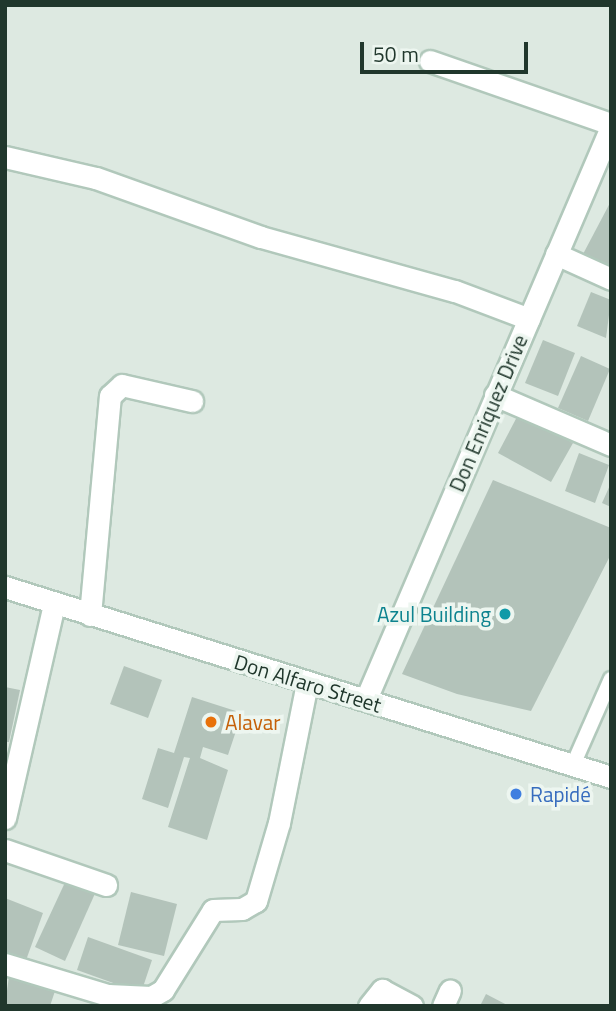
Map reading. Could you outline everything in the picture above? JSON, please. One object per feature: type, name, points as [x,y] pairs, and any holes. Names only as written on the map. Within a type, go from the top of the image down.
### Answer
[{"type":"street","points":[[430,61],[611,125]]},
{"type":"street","name":"Don Enriquez Drive","points":[[366,699],[556,254],[603,168],[611,125]]},
{"type":"street","points":[[5,157],[96,178],[240,230],[455,291],[529,319]]},
{"type":"street","points":[[556,254],[611,279]]},
{"type":"street","points":[[90,615],[110,396],[121,385],[192,401]]},
{"type":"street","points":[[495,395],[611,445]]},
{"type":"street","name":"Don Alfaro Street","points":[[5,587],[611,776]]},
{"type":"street","points":[[5,818],[54,604]]},
{"type":"street","points":[[5,964],[105,1000],[151,997],[163,990],[213,910],[242,909],[256,901],[279,823],[307,682]]},
{"type":"street","points":[[5,850],[106,885]]},
{"type":"street","points":[[369,1006],[382,990],[412,1006]]},
{"type":"lane","points":[[573,765],[611,678]]},
{"type":"building","points":[[611,201],[611,270],[582,256]]},
{"type":"building","points":[[591,292],[611,300],[606,338],[577,326]]},
{"type":"building","points":[[543,340],[575,353],[558,396],[525,383]]},
{"type":"building","points":[[581,356],[610,369],[588,421],[558,408]]},
{"type":"building","points":[[519,413],[573,443],[551,482],[498,453]]},
{"type":"building","points":[[579,453],[609,465],[595,503],[565,491]]},
{"type":"building","name":"Azul Building","points":[[493,480],[611,528],[611,554],[531,711],[457,694],[402,674]]},
{"type":"building","points":[[611,483],[611,507],[602,503]]},
{"type":"building","points":[[124,666],[162,680],[148,718],[110,704]]},
{"type":"building","points":[[5,687],[20,690],[9,742],[5,742]]},
{"type":"building","points":[[192,697],[242,713],[228,755],[203,747],[200,758],[228,770],[207,840],[168,827],[190,758],[184,757],[168,808],[142,799],[158,748],[174,753]]},
{"type":"building","points":[[68,876],[97,889],[65,961],[35,947]]},
{"type":"building","points":[[131,892],[177,904],[164,956],[118,945]]},
{"type":"building","points":[[5,898],[43,913],[25,963],[5,956]]},
{"type":"building","points":[[88,937],[152,960],[141,993],[77,970]]},
{"type":"building","points":[[9,976],[55,991],[50,1006],[5,1006]]},
{"type":"building","points":[[486,994],[509,1006],[480,1006]]},
{"type":"place","name":"Azul Building","points":[[505,614]]},
{"type":"place","name":"Alavar","points":[[211,722]]},
{"type":"place","name":"Rapidé","points":[[516,794]]}]
